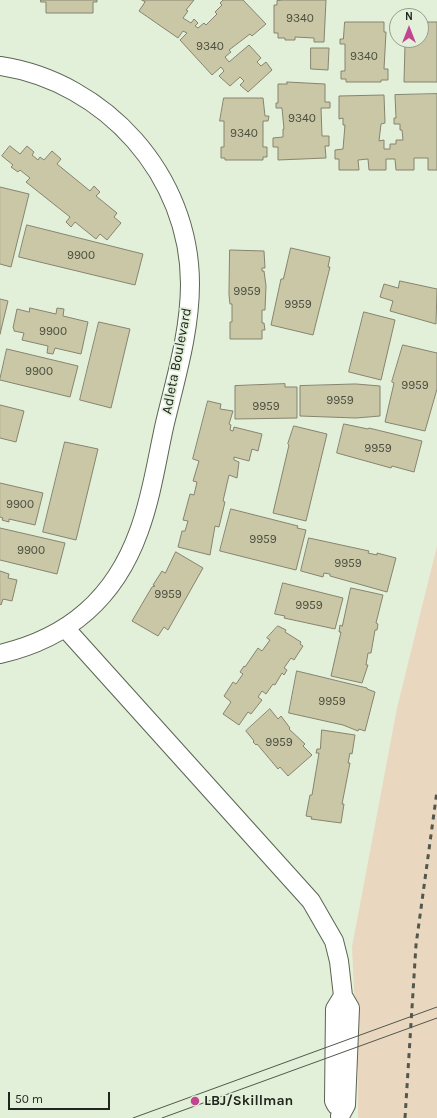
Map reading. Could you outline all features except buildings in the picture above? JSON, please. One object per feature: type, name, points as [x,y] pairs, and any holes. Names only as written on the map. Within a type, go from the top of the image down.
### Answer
[{"type":"street","name":"Adleta Boulevard","points":[[0,66],[35,74],[82,95],[113,117],[129,134],[155,166],[170,194],[180,219],[188,258],[190,282],[186,330],[140,530],[131,550],[112,584],[97,602],[66,629],[43,641],[19,650],[0,654]]},
{"type":"street","points":[[66,629],[311,901],[334,941],[340,961],[343,996],[350,1008],[346,1105],[338,1112]]},
{"type":"shaded area","points":[[437,546],[437,1118],[358,1118],[358,1073],[352,947],[397,708]]},
{"type":"tram line","points":[[133,1118],[437,1007]]},
{"type":"tram line","points":[[162,1118],[437,1018]]},
{"type":"railway","points":[[405,1118],[416,945],[437,791]]},
{"type":"place","name":"LBJ/Skillman","points":[[195,1101]]}]
